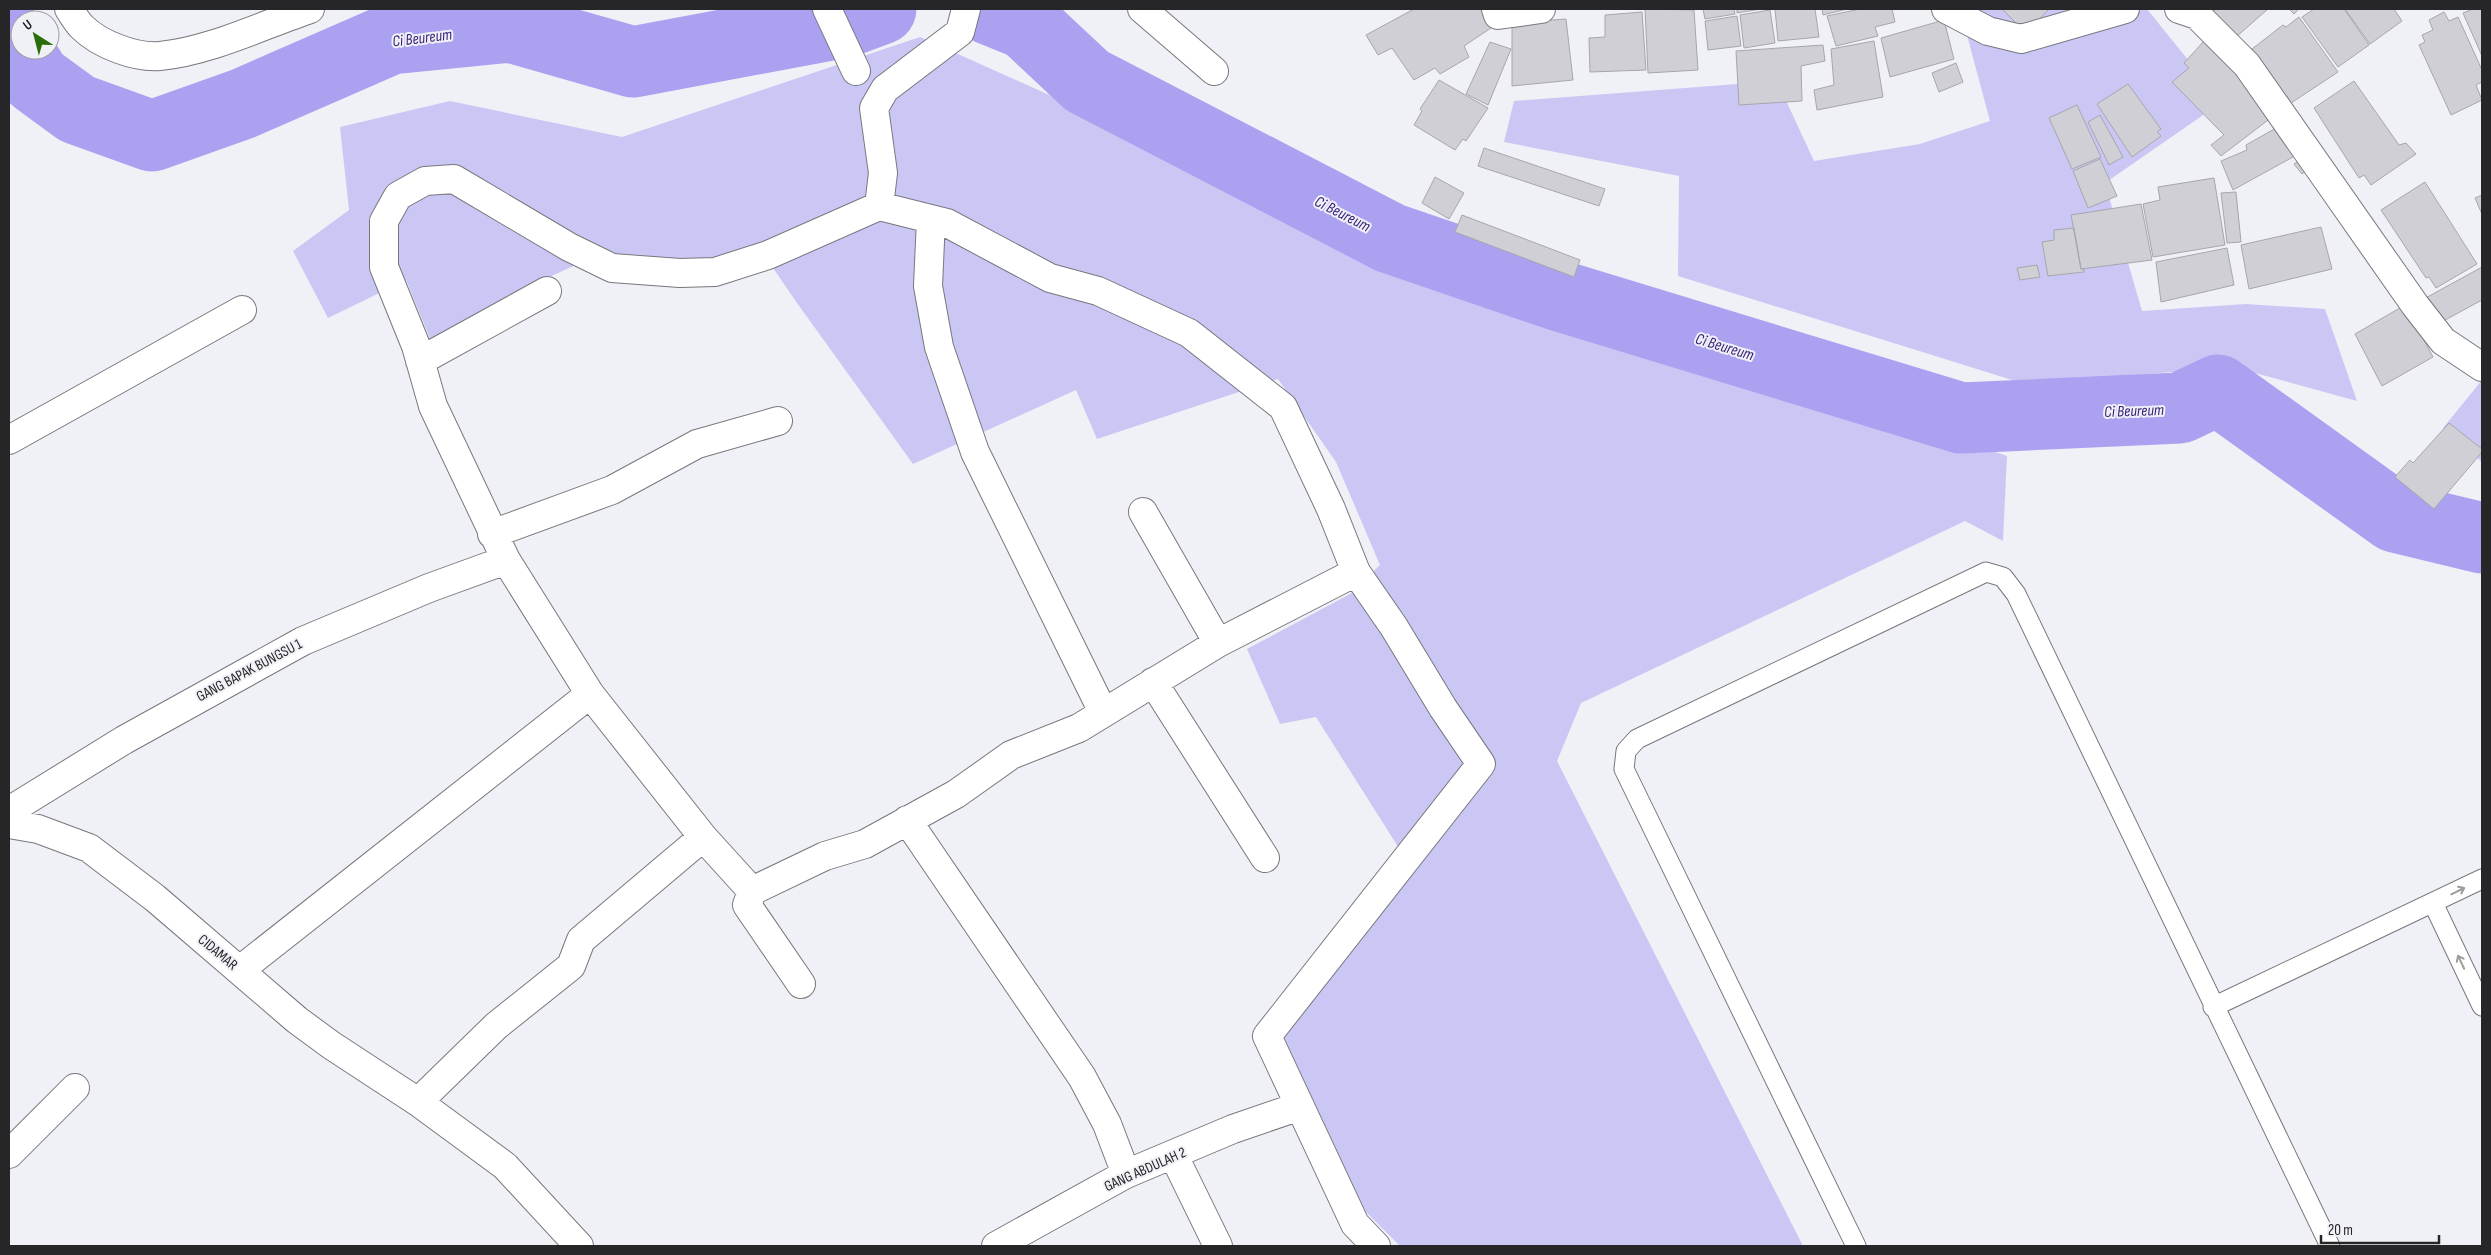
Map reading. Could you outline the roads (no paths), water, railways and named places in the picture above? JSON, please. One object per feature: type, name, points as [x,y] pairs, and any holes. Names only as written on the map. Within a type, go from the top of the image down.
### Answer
[{"type":"street","points":[[69,9],[82,27],[101,40],[143,55],[160,56],[202,47],[310,9]]},
{"type":"street","points":[[827,9],[856,71]]},
{"type":"street","points":[[1142,9],[1214,72]]},
{"type":"street","points":[[1496,9],[1498,15],[1541,9]]},
{"type":"street","points":[[1946,9],[1988,30],[2021,39],[2126,9]]},
{"type":"street","points":[[2179,9],[2197,15],[2246,64],[2415,305],[2443,341],[2482,367]]},
{"type":"street","points":[[879,206],[883,173],[874,108],[884,89],[963,20]]},
{"type":"street","points":[[752,891],[703,837],[590,694],[506,560],[446,437],[433,406],[420,361],[384,267],[384,221],[398,196],[425,181],[454,179],[569,247],[612,268],[680,273],[715,272],[768,255],[879,206],[947,223],[1050,278],[1098,291],[1189,333],[1283,406],[1331,509],[1356,572],[1394,627],[1443,708],[1481,764],[1266,1036],[1354,1224],[1376,1246]]},
{"type":"street","points":[[931,219],[928,286],[939,347],[975,452],[1103,712]]},
{"type":"street","points":[[420,361],[547,291]]},
{"type":"street","points":[[9,440],[242,310]]},
{"type":"street","points":[[492,534],[612,490],[697,444],[778,421]]},
{"type":"street","points":[[1143,512],[1218,643]]},
{"type":"street","name":"GANG BAPAK BUNGSU 1","points":[[9,812],[124,740],[303,641],[429,588],[506,560]]},
{"type":"street","points":[[801,984],[747,905],[752,891],[825,856],[864,844],[956,794],[1011,755],[1079,728],[1218,643],[1356,572]]},
{"type":"street","points":[[1153,682],[1265,858]]},
{"type":"street","points":[[240,970],[590,694]]},
{"type":"street","points":[[907,820],[977,926],[1072,1062],[1107,1124],[1126,1174]]},
{"type":"street","name":"CIDAMAR","points":[[9,824],[38,829],[88,848],[155,898],[297,1020],[418,1102],[504,1166],[579,1246]]},
{"type":"street","points":[[418,1102],[496,1026],[571,966],[581,940],[703,837]]},
{"type":"street","points":[[9,1154],[75,1088]]},
{"type":"street","name":"GANG ABDULAH 2","points":[[996,1246],[1126,1174],[1174,1156],[1233,1129],[1300,1106]]},
{"type":"street","points":[[1174,1156],[1218,1246]]},
{"type":"lane","points":[[1856,1246],[1624,769],[1626,751],[1637,739],[1986,572],[2003,577],[2016,594],[2213,1007],[2330,1246]]},
{"type":"lane","points":[[2213,1007],[2482,879]]},
{"type":"lane","points":[[2433,903],[2482,1006]]},
{"type":"waterway","name":"Ci Beureum","points":[[9,36],[36,79],[77,109],[152,136],[242,104],[391,39],[510,27],[633,62],[846,22],[881,9]]},
{"type":"waterway","name":"Ci Beureum","points":[[989,9],[1026,24],[1087,81],[1390,238],[1557,295],[1961,418],[2180,408],[2218,390],[2395,517],[2482,538]]}]
